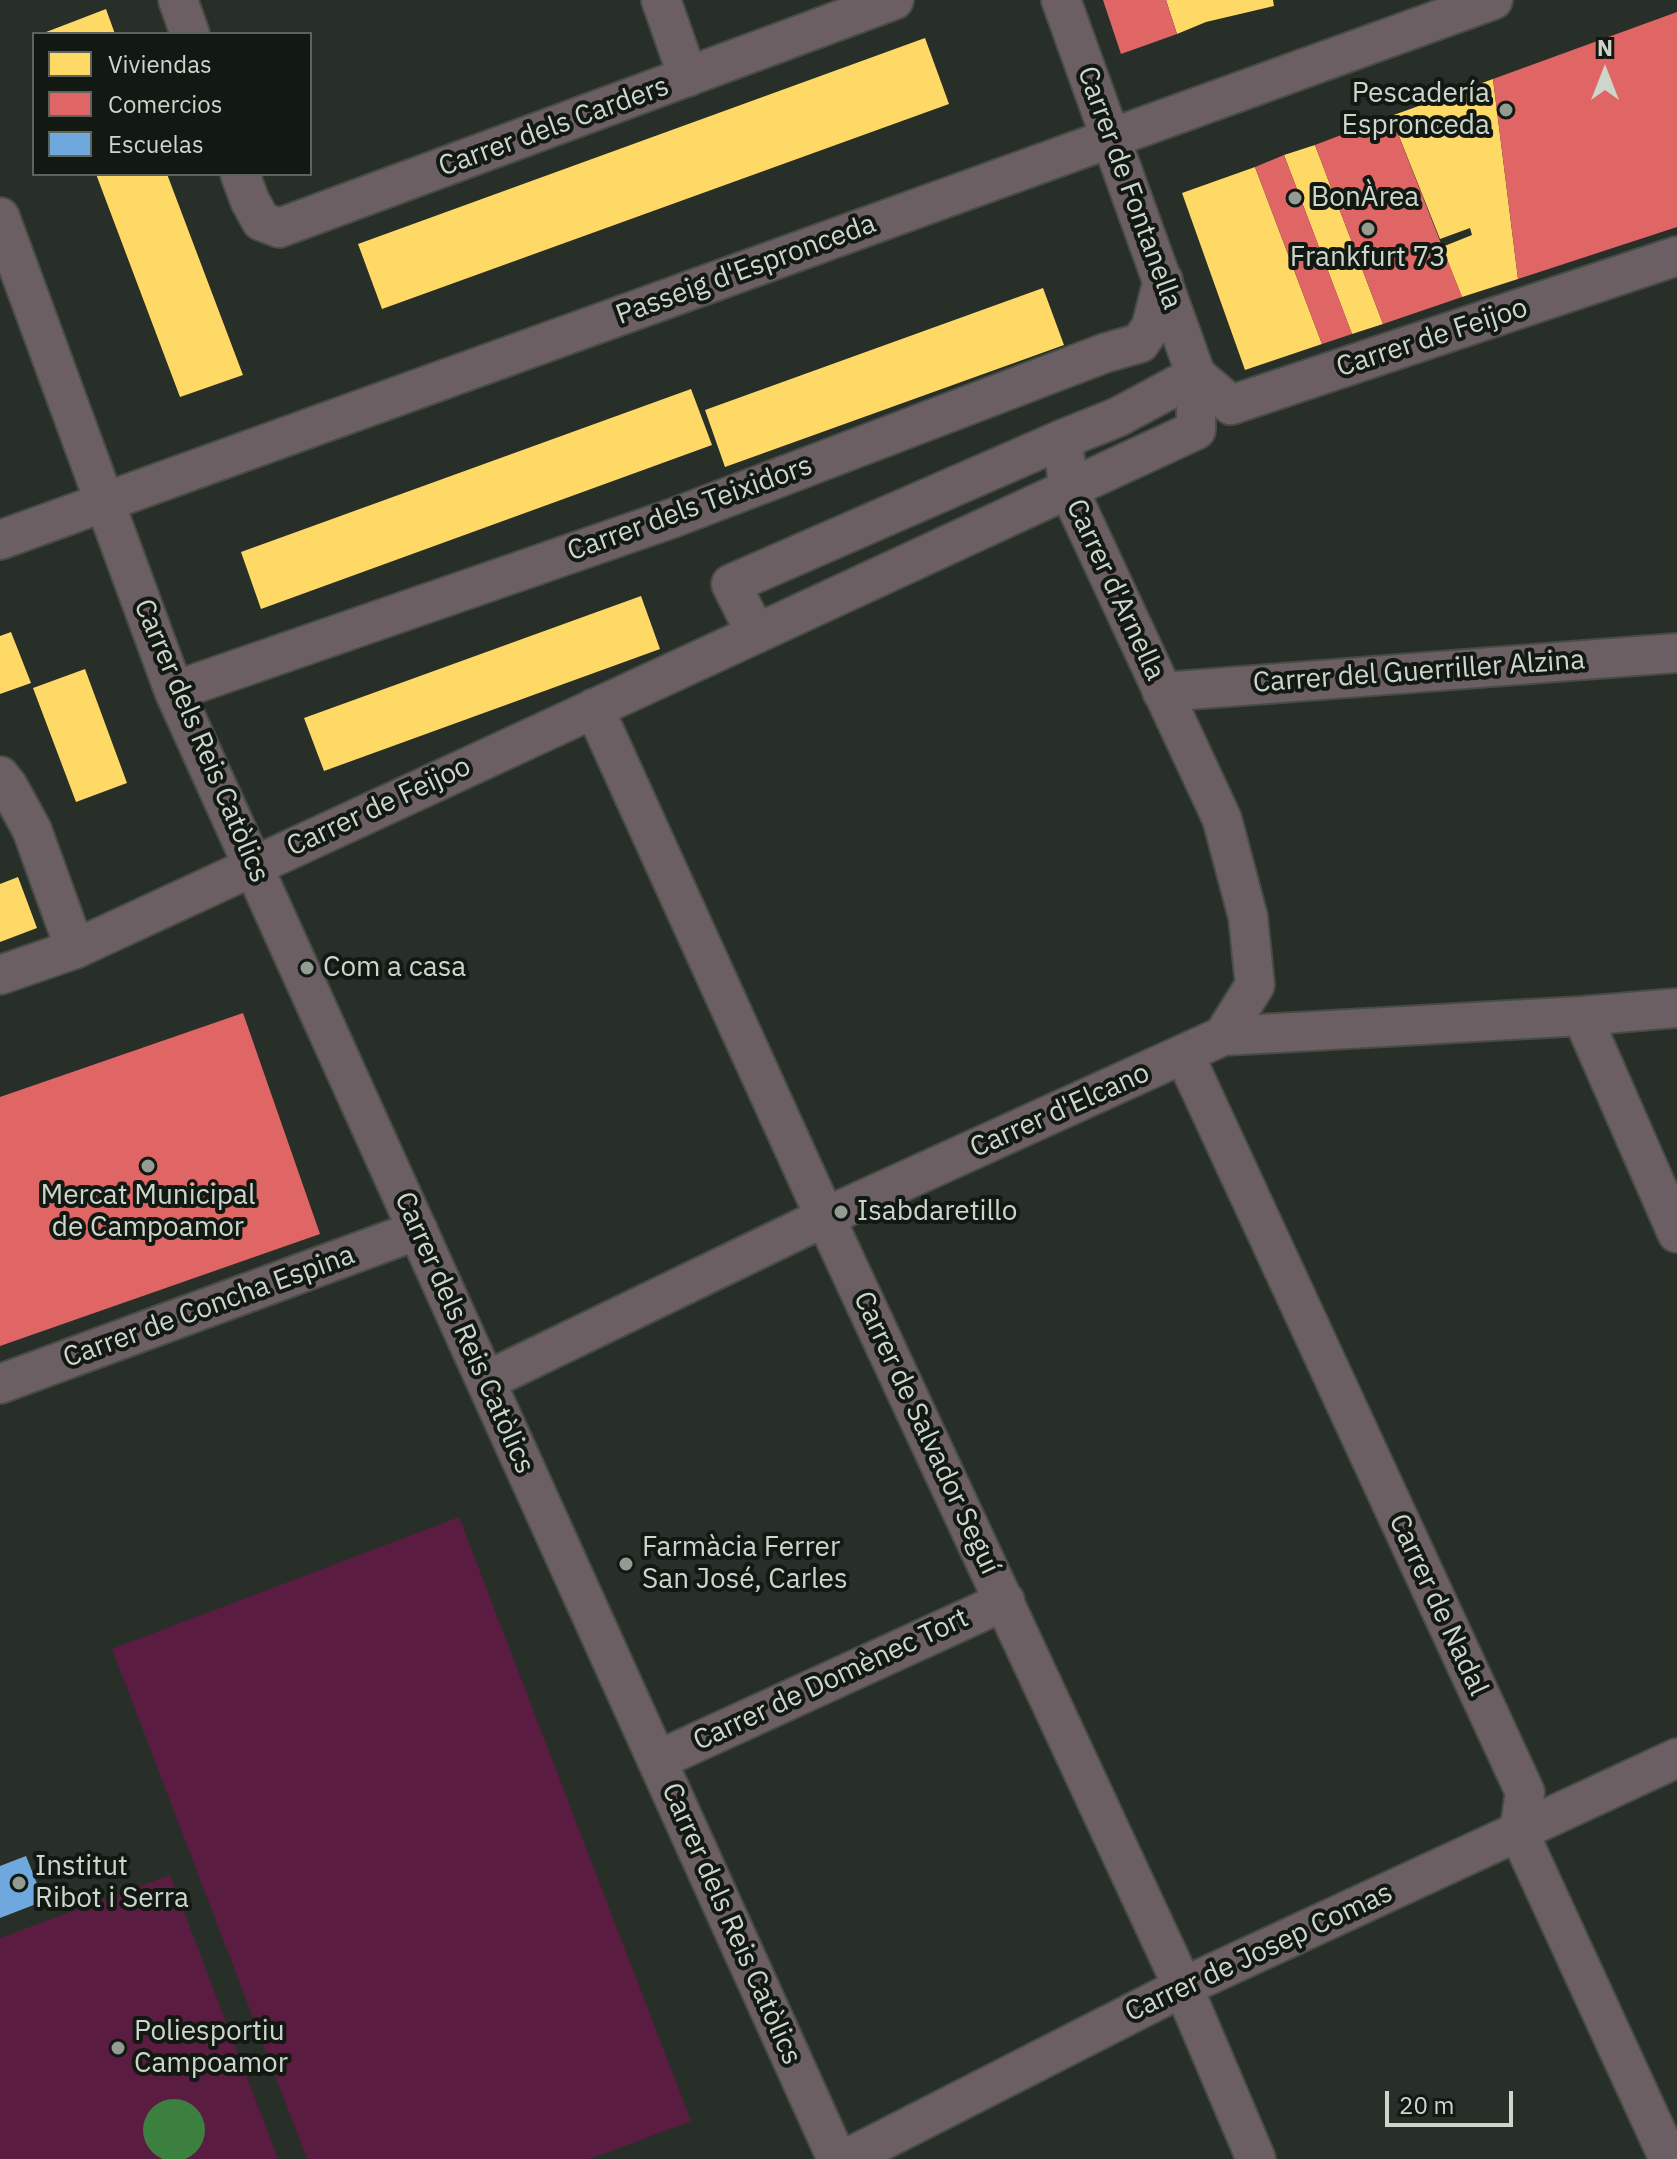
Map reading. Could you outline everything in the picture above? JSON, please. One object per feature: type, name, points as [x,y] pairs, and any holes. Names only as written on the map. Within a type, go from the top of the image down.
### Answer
[{"type":"street","points":[[178,0],[189,32]]},
{"type":"street","points":[[661,0],[688,77]]},
{"type":"street","name":"Carrer dels Carders","points":[[241,176],[261,221],[279,228],[894,0]]},
{"type":"street","name":"Carrer de Fontanella","points":[[1061,0],[1196,375]]},
{"type":"street","name":"Passeig d'Espronceda","points":[[0,540],[1493,0]]},
{"type":"street","name":"Carrer dels Reis Catòlics","points":[[0,217],[174,691],[837,2159]]},
{"type":"street","name":"Carrer de Feijoo","points":[[1196,375],[1231,405],[1677,256]]},
{"type":"street","name":"Carrer dels Teixidors","points":[[174,691],[673,518],[1105,353],[1140,343],[1151,327],[1163,280]]},
{"type":"street","points":[[756,634],[731,584],[1118,417],[1196,375]]},
{"type":"street","name":"Carrer de Feijoo","points":[[0,975],[75,949],[1196,430],[1196,375]]},
{"type":"street","points":[[1063,439],[1068,488]]},
{"type":"street","name":"Carrer d'Arnella","points":[[1068,488],[1222,819],[1248,917],[1255,985],[1223,1036]]},
{"type":"street","name":"Carrer del Guerriller Alzina","points":[[1162,692],[1677,653]]},
{"type":"street","name":"Carrer de Salvador Seguí","points":[[594,708],[825,1217],[1183,1987],[1256,2159]]},
{"type":"street","points":[[0,776],[32,830],[75,949]]},
{"type":"street","name":"Carrer d'Elcano","points":[[486,1381],[825,1217],[1223,1036],[1677,1008]]},
{"type":"street","points":[[1582,1016],[1677,1233]]},
{"type":"street","name":"Carrer de Nadal","points":[[1186,1054],[1525,1792],[1519,1833]]},
{"type":"street","name":"Carrer de Concha Espina","points":[[0,1384],[418,1230]]},
{"type":"street","name":"Carrer de Domènec Tort","points":[[658,1760],[1005,1601]]},
{"type":"street","name":"Carrer de Josep Comas","points":[[846,2159],[1183,1987],[1677,1758]]},
{"type":"street","points":[[1519,1833],[1669,2159]]},
{"type":"shaded area","points":[[459,1517],[691,2121],[590,2159],[307,2159],[112,1649]]},
{"type":"shaded area","name":"Poliesportiu Campoamor","points":[[170,1875],[278,2159],[0,2159],[0,1938]]},
{"type":"shaded area","points":[[168,2099],[180,2099],[191,2104],[205,2124],[205,2136],[200,2147],[183,2160],[165,2160],[157,2156],[143,2136],[143,2124],[148,2113]]},
{"type":"building: Viviendas","points":[[1166,0],[1273,0],[1274,6],[1206,22],[1177,34]]},
{"type":"building: Viviendas","points":[[106,9],[114,32],[46,32]]},
{"type":"building: Viviendas","points":[[925,38],[949,104],[382,309],[358,244]]},
{"type":"building: Viviendas","points":[[1493,79],[1518,279],[1462,297],[1442,247],[1472,235],[1470,228],[1440,239],[1391,116]]},
{"type":"building: Viviendas","points":[[1315,145],[1383,324],[1352,334],[1284,155]]},
{"type":"building: Viviendas","points":[[1255,167],[1322,344],[1245,370],[1182,193]]},
{"type":"building: Viviendas","points":[[97,176],[168,176],[243,375],[180,397]]},
{"type":"building: Viviendas","points":[[1043,288],[1064,345],[725,467],[705,410]]},
{"type":"building: Viviendas","points":[[691,389],[712,445],[261,609],[241,552]]},
{"type":"building: Viviendas","points":[[641,596],[660,649],[324,771],[304,718]]},
{"type":"building: Viviendas","points":[[11,632],[31,683],[0,694],[0,636]]},
{"type":"building: Viviendas","points":[[85,669],[127,783],[76,802],[33,688]]},
{"type":"building: Viviendas","points":[[18,877],[37,928],[0,942],[0,884]]},
{"type":"building: Comercios","points":[[1103,0],[1166,0],[1177,34],[1121,54]]},
{"type":"building: Comercios","points":[[1677,12],[1677,227],[1518,279],[1493,79]]},
{"type":"building: Comercios","points":[[1391,116],[1462,297],[1383,324],[1315,145]]},
{"type":"building: Comercios","points":[[1284,155],[1352,334],[1322,344],[1255,167]]},
{"type":"building: Comercios","name":"Mercat Municipal de Campoamor","points":[[243,1013],[320,1234],[0,1346],[0,1097]]},
{"type":"building: Escuelas","name":"Institut Ribot i Serra","points":[[26,1856],[44,1901],[0,1918],[0,1866]]},
{"type":"place","name":"Pescadería Espronceda","points":[[1506,110]]},
{"type":"place","name":"BonÀrea","points":[[1295,198]]},
{"type":"place","name":"Frankfurt 73","points":[[1368,229]]},
{"type":"place","name":"Com a casa","points":[[307,968]]},
{"type":"place","name":"Mercat Municipal de Campoamor","points":[[148,1166]]},
{"type":"place","name":"Isabdaretillo","points":[[841,1212]]},
{"type":"place","name":"Farmàcia Ferrer San José, Carles","points":[[626,1564]]},
{"type":"place","name":"Institut Ribot i Serra","points":[[19,1883]]},
{"type":"place","name":"Poliesportiu Campoamor","points":[[118,2048]]}]
